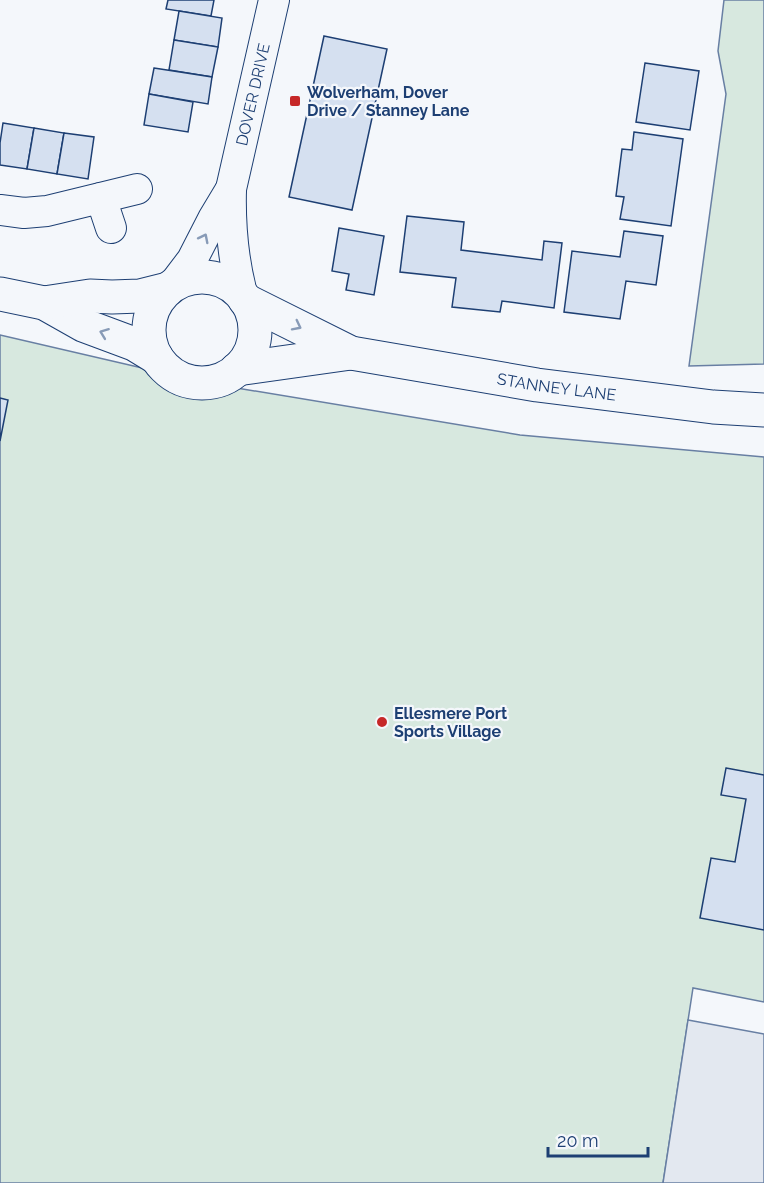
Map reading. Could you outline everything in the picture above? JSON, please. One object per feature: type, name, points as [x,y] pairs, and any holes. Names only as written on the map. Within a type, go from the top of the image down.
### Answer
[{"type":"main road","points":[[0,294],[44,303],[83,325],[134,344],[157,358],[171,373],[186,380],[202,382],[218,380],[232,374],[247,358],[253,344],[252,313],[244,298],[232,286],[218,279],[203,277],[188,279],[171,287],[140,296],[90,296],[44,303]]},
{"type":"main road","points":[[157,358],[150,344],[149,329],[158,300],[171,287]]},
{"type":"main road","name":"STANNEY LANE","points":[[244,298],[351,353],[537,385],[713,407],[764,410]]},
{"type":"main road","name":"STANNEY LANE","points":[[237,369],[351,353]]},
{"type":"street","name":"DOVER DRIVE","points":[[244,298],[235,263],[230,218],[231,189],[274,0]]},
{"type":"street","points":[[0,210],[36,213],[137,189]]},
{"type":"street","name":"DOVER DRIVE","points":[[171,287],[192,260],[231,189]]},
{"type":"street","points":[[101,198],[111,228]]},
{"type":"shaded area","points":[[724,0],[764,0],[764,364],[689,366],[726,94],[718,51]]},
{"type":"shaded area","name":"Ellesmere Port Sports Village","points":[[0,335],[207,383],[520,435],[764,457],[764,1002],[693,988],[663,1183],[0,1183]]},
{"type":"shaded area","points":[[688,1020],[764,1034],[764,1183],[663,1183]]},
{"type":"building","points":[[168,0],[214,0],[211,16],[166,9]]},
{"type":"building","points":[[179,11],[222,18],[218,47],[174,40]]},
{"type":"building","points":[[324,36],[387,49],[352,210],[289,197]]},
{"type":"building","points":[[174,40],[218,47],[212,77],[169,70]]},
{"type":"building","points":[[645,63],[699,71],[690,130],[636,122]]},
{"type":"building","points":[[154,68],[212,77],[208,104],[149,94]]},
{"type":"building","points":[[149,94],[193,102],[188,132],[144,125]]},
{"type":"building","points":[[3,123],[34,128],[27,169],[0,165]]},
{"type":"building","points":[[34,128],[64,133],[57,174],[27,169]]},
{"type":"building","points":[[634,132],[683,139],[671,226],[620,219],[624,197],[616,196],[622,149],[632,150]]},
{"type":"building","points":[[64,133],[94,137],[88,179],[57,174]]},
{"type":"building","points":[[407,216],[464,222],[461,250],[542,260],[544,241],[562,243],[554,308],[502,301],[500,312],[452,307],[456,278],[400,272]]},
{"type":"building","points":[[339,228],[384,236],[374,295],[346,290],[349,274],[332,271]]},
{"type":"building","points":[[624,231],[663,236],[656,285],[626,281],[620,319],[564,312],[572,251],[620,257]]},
{"type":"building","points":[[0,398],[8,400],[0,441]]},
{"type":"building","points":[[726,768],[764,775],[764,930],[700,918],[711,858],[735,862],[746,799],[721,795]]},
{"type":"place","name":"Wolverham, Dover Drive / Stanney Lane","points":[[295,101]]},
{"type":"place","name":"Ellesmere Port Sports Village","points":[[382,722]]}]
